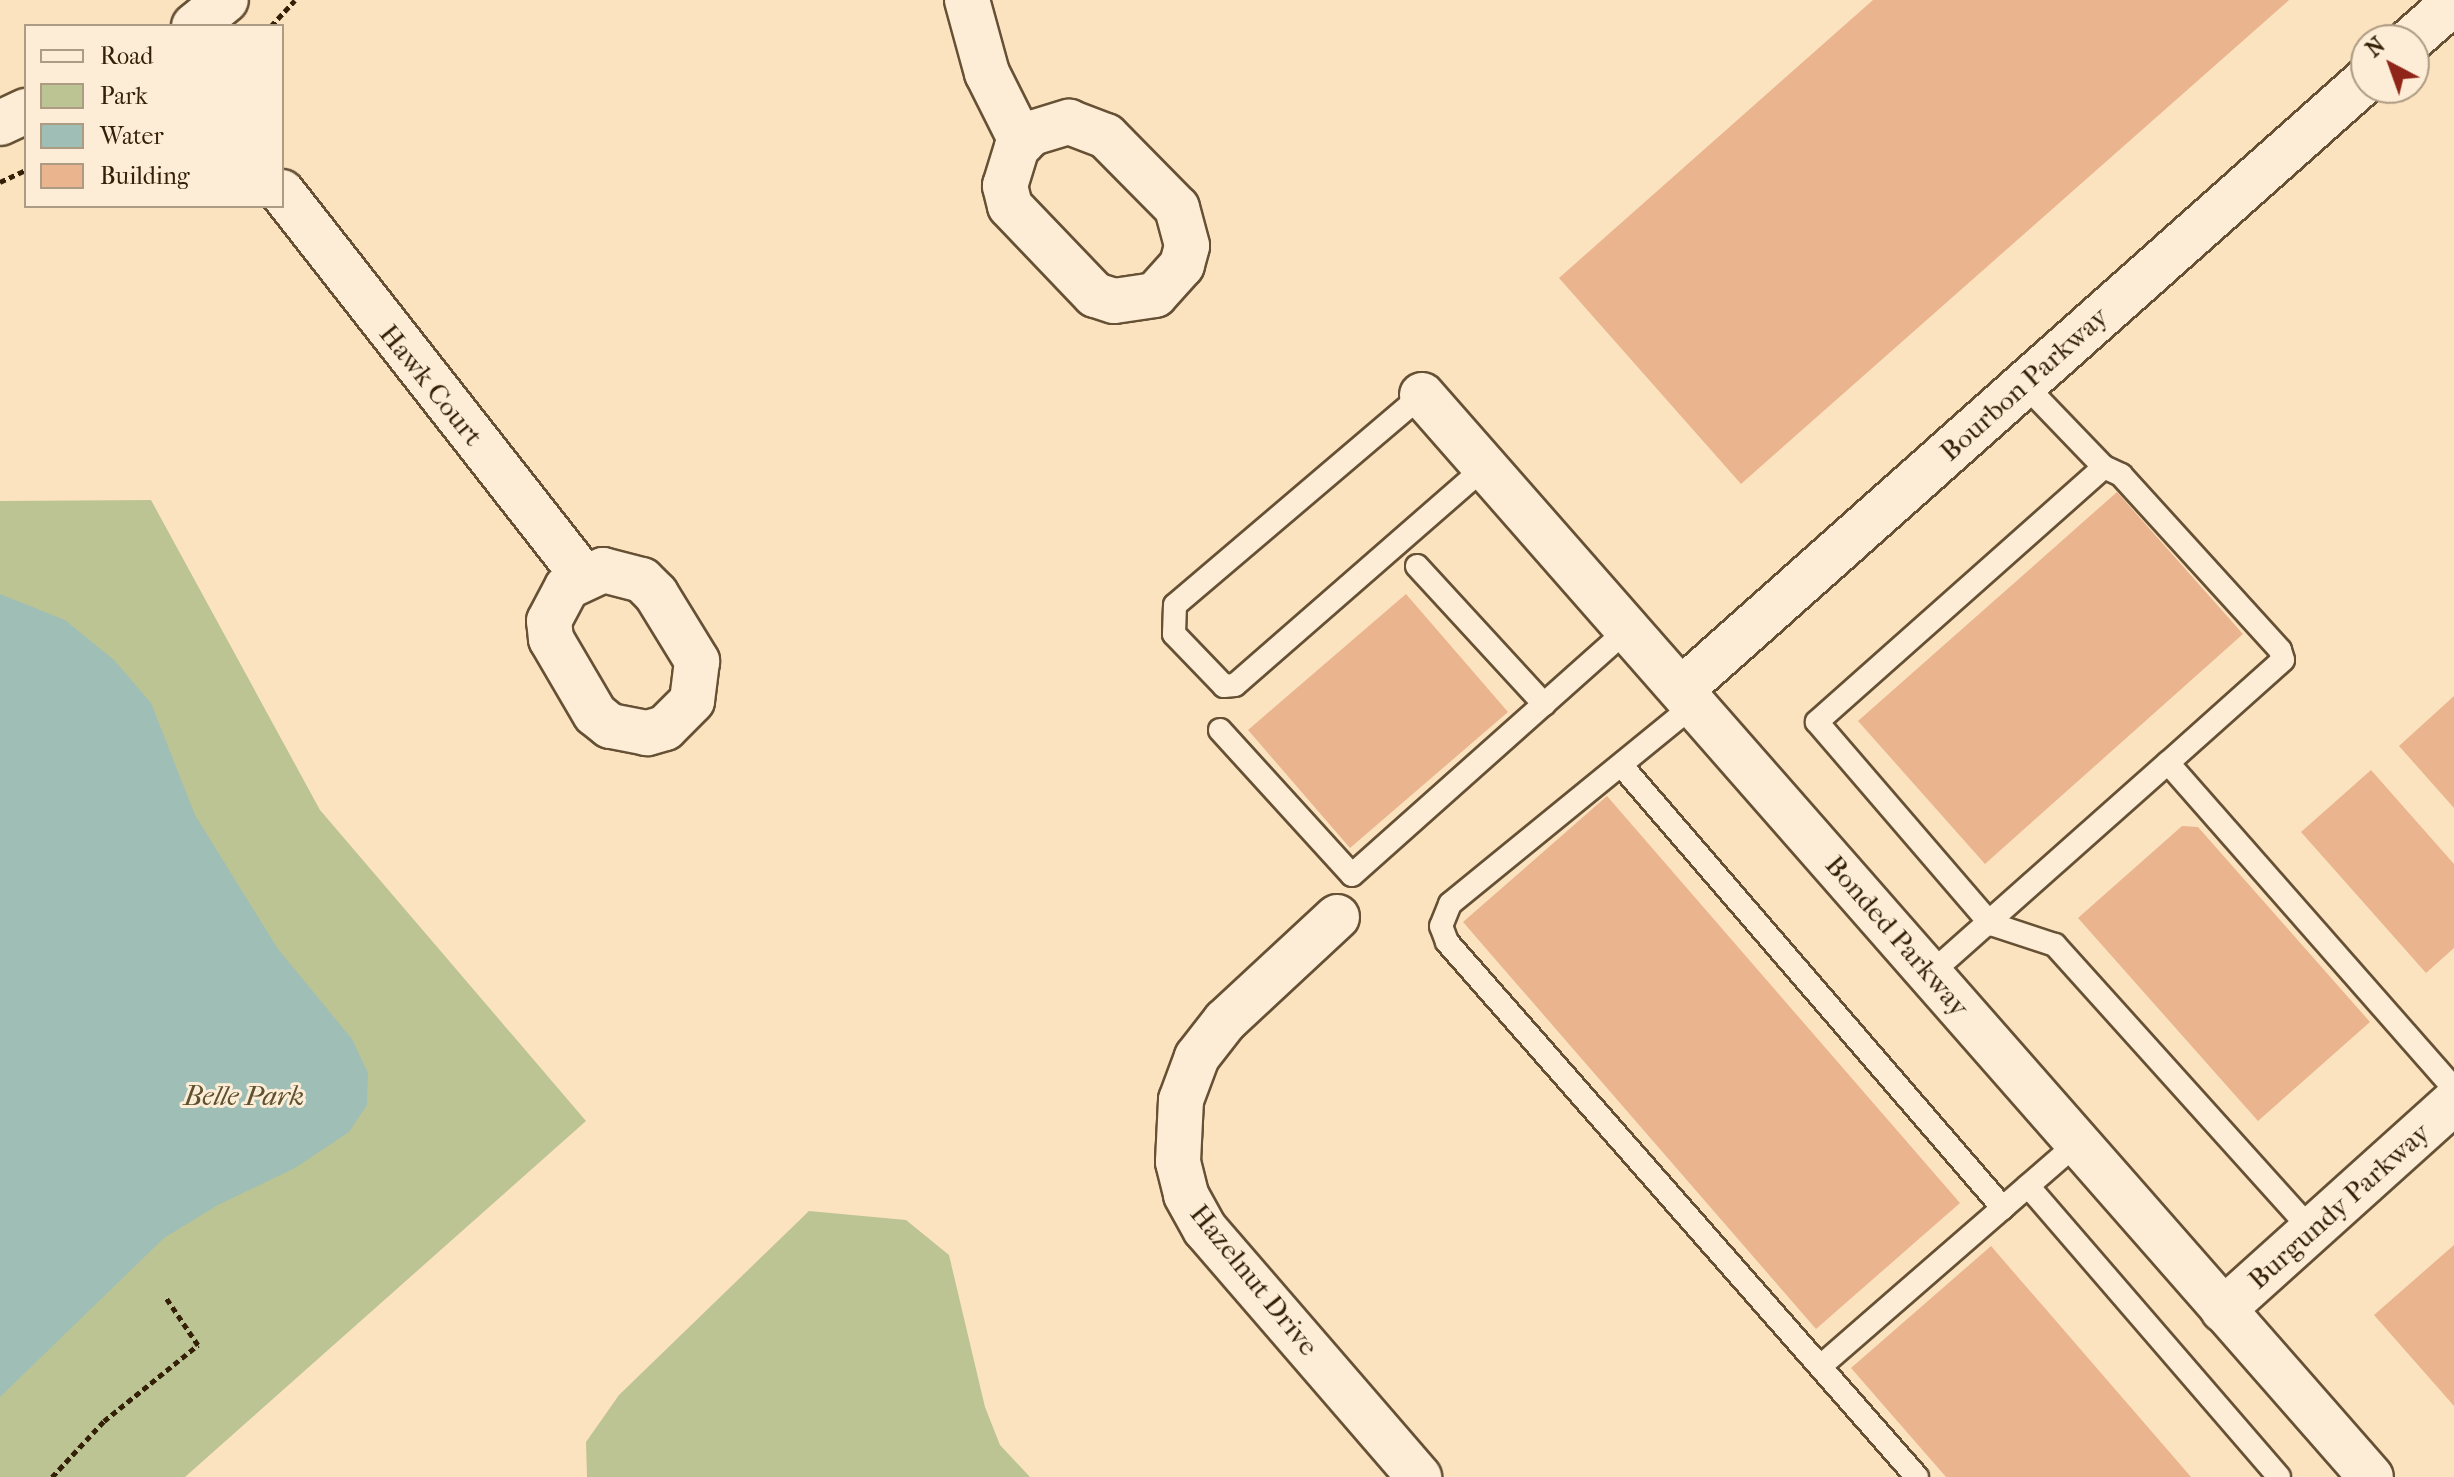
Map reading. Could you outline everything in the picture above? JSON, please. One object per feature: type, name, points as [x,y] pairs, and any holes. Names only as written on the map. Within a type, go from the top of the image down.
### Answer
[{"type":"street","points":[[196,24],[226,0]]},
{"type":"street","points":[[967,0],[987,73],[1022,143]]},
{"type":"street","points":[[2429,24],[2454,2]]},
{"type":"street","name":"Bourbon Parkway","points":[[1688,696],[2024,384],[2350,94]]},
{"type":"street","points":[[0,123],[24,112]]},
{"type":"street","name":"Hawk Court","points":[[284,195],[583,576]]},
{"type":"street","name":"Bonded Parkway","points":[[1422,395],[2371,1477]]},
{"type":"street","name":"Hazelnut Drive","points":[[1337,917],[1202,1049],[1181,1100],[1178,1162],[1186,1195],[1205,1229],[1419,1477]]},
{"type":"street","name":"Burgundy Parkway","points":[[2223,1310],[2454,1102]]},
{"type":"lane","points":[[1930,974],[1991,924],[2283,660],[2280,650],[2121,475],[2104,467],[2024,384]]},
{"type":"lane","points":[[1422,395],[1175,605],[1174,634],[1224,686],[1235,685],[1485,467]]},
{"type":"lane","points":[[2104,467],[1817,722],[1991,924],[2055,945],[2312,1230]]},
{"type":"lane","points":[[1417,566],[1544,704]]},
{"type":"lane","points":[[1220,730],[1352,875],[1628,629]]},
{"type":"lane","points":[[1688,696],[1621,765],[1450,904],[1441,926],[1447,942],[1822,1365],[1917,1477]]},
{"type":"lane","points":[[2168,763],[2454,1088]]},
{"type":"lane","points":[[1621,765],[2003,1208]]},
{"type":"lane","points":[[1822,1365],[2077,1143]]},
{"type":"lane","points":[[2028,1186],[2279,1477]]},
{"type":"path","points":[[273,24],[295,0]]},
{"type":"path","points":[[0,182],[24,171]]},
{"type":"path","points":[[52,1477],[104,1421],[198,1345],[165,1296]]},
{"type":"green space","name":"Belle Park","points":[[151,500],[320,810],[586,1121],[185,1477],[0,1477],[0,501]]},
{"type":"green space","points":[[809,1211],[906,1220],[949,1255],[985,1407],[1000,1445],[1030,1477],[587,1477],[586,1442],[619,1395]]},
{"type":"water","points":[[0,594],[65,620],[114,660],[151,703],[195,815],[278,949],[352,1039],[368,1073],[367,1105],[349,1132],[295,1168],[218,1205],[164,1238],[0,1397]]},
{"type":"building","points":[[1873,0],[2289,0],[1741,484],[1559,278]]},
{"type":"building","points":[[2117,492],[2243,634],[1985,864],[1858,721]]},
{"type":"building","points":[[1406,594],[1508,712],[1350,848],[1248,730]]},
{"type":"building","points":[[2454,696],[2454,808],[2399,746]]},
{"type":"building","points":[[2371,770],[2454,864],[2454,948],[2426,973],[2301,832]]},
{"type":"building","points":[[1607,796],[1960,1203],[1816,1329],[1463,922]]},
{"type":"building","points":[[2182,826],[2198,827],[2370,1022],[2258,1121],[2078,918]]},
{"type":"building","points":[[2454,1245],[2454,1406],[2374,1315]]},
{"type":"building","points":[[1991,1246],[2191,1477],[1946,1477],[1851,1368]]}]
